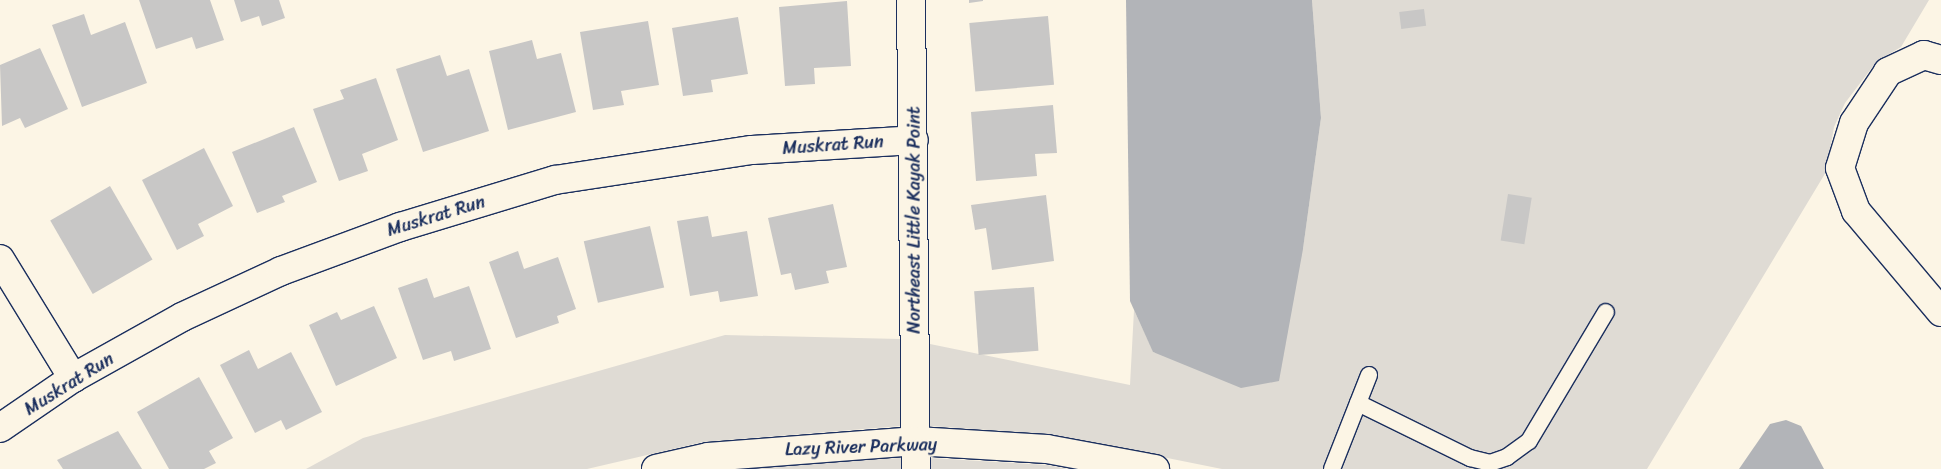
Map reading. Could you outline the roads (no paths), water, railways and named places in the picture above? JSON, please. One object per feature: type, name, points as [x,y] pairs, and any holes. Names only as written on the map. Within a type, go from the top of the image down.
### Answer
[{"type":"street","name":"Northeast Little Kayak Point","points":[[911,0],[914,140],[916,469]]},
{"type":"street","points":[[1941,60],[1924,55],[1888,72],[1854,124],[1840,168],[1844,186],[1856,211],[1941,312]]},
{"type":"street","name":"Muskrat Run","points":[[0,428],[73,378],[182,317],[281,271],[400,226],[555,180],[752,150],[914,140]]},
{"type":"street","points":[[0,259],[73,378]]},
{"type":"street","name":"Lazy River Parkway","points":[[656,469],[708,457],[916,441],[1047,450],[1155,469]]},
{"type":"lane","points":[[1358,403],[1470,458],[1490,463],[1508,457],[1529,442],[1606,312]]},
{"type":"lane","points":[[1332,469],[1369,375]]}]
